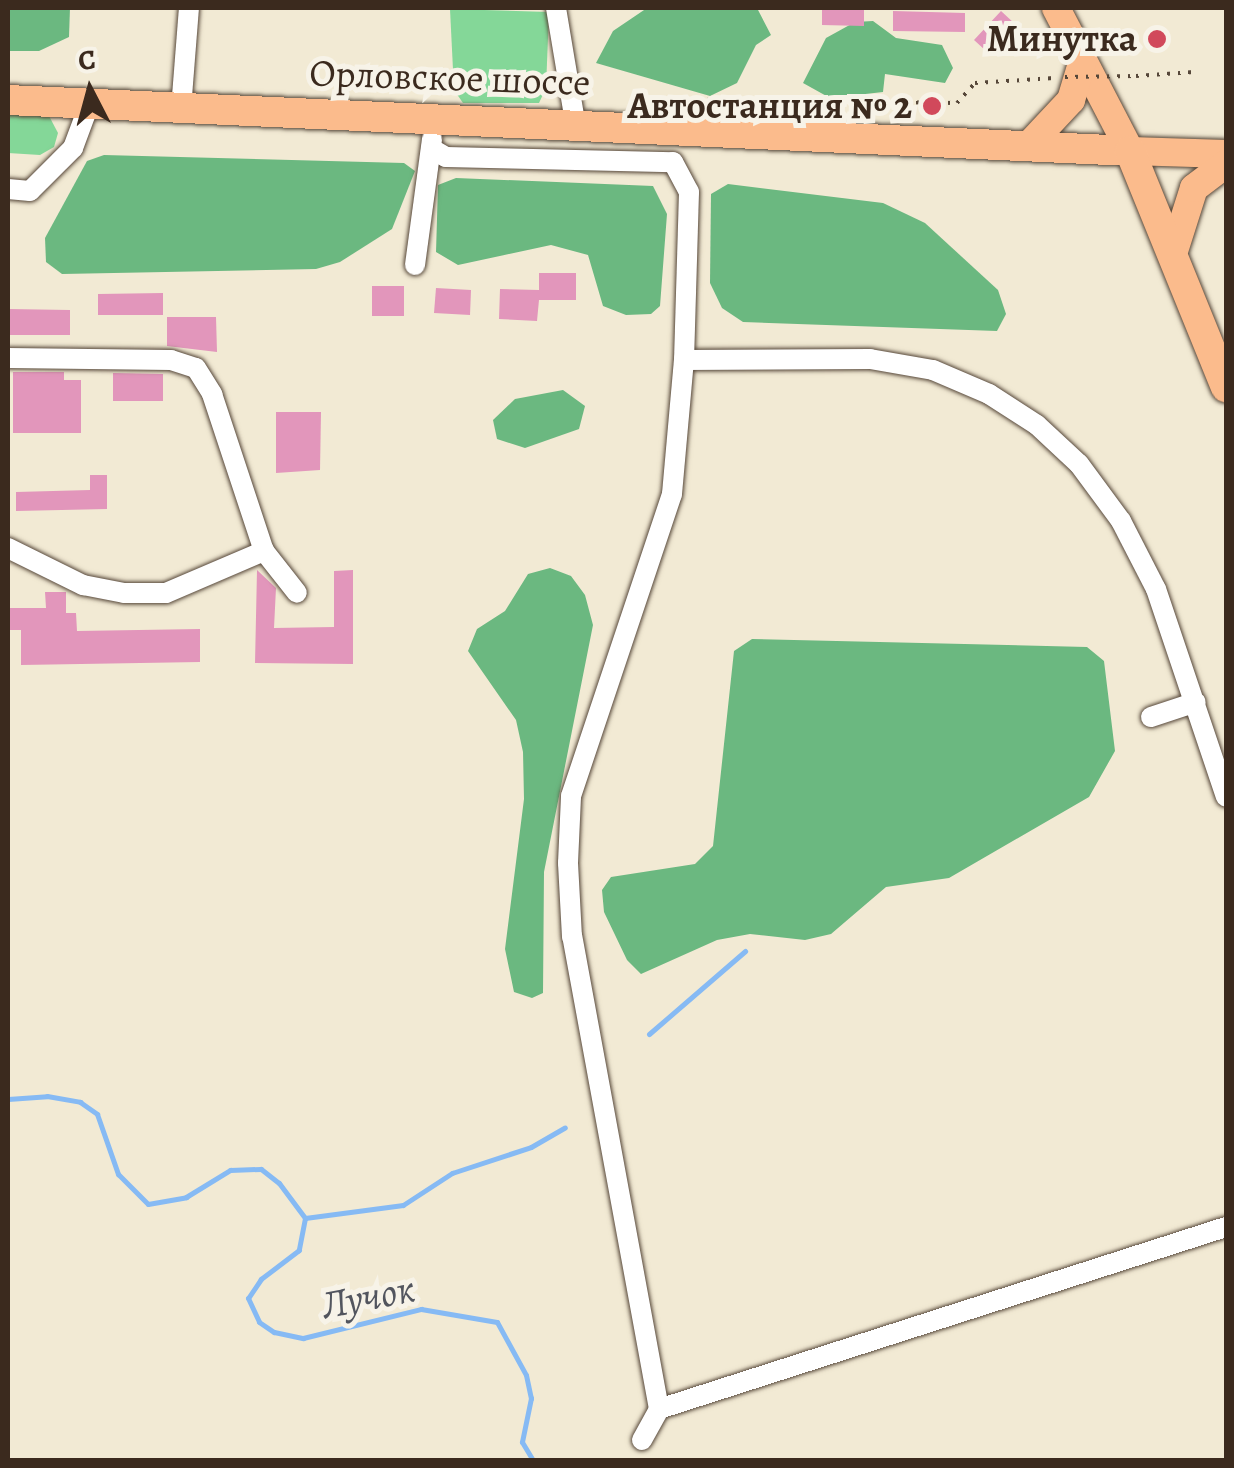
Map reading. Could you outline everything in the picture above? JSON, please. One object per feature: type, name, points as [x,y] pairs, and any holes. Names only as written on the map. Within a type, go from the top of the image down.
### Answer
[{"type":"highway","name":"Орловское шоссе","points":[[8,100],[575,122],[1130,151]]},
{"type":"highway","points":[[1130,151],[1174,251],[1226,387]]},
{"type":"main road","points":[[1056,8],[1074,68],[1130,151],[1226,154]]},
{"type":"main road","points":[[1028,146],[1071,100],[1074,68]]},
{"type":"main road","points":[[1174,251],[1194,188],[1226,164]]},
{"type":"street","points":[[181,109],[189,8]]},
{"type":"street","points":[[556,8],[575,122]]},
{"type":"street","points":[[8,189],[30,191],[73,148],[89,104]]},
{"type":"street","points":[[416,265],[432,148],[432,117]]},
{"type":"street","points":[[432,148],[446,158],[673,162],[689,192],[684,360],[672,494],[570,796],[572,937],[659,1409],[642,1440]]},
{"type":"street","points":[[8,358],[171,360],[196,368],[212,394],[264,552],[297,593]]},
{"type":"street","points":[[684,360],[870,359],[934,370],[989,394],[1037,426],[1079,464],[1121,521],[1156,589],[1226,796]]},
{"type":"street","points":[[8,548],[82,586],[124,593],[166,592],[264,552]]},
{"type":"street","points":[[1151,716],[1196,702]]},
{"type":"street","points":[[659,1409],[1226,1227]]},
{"type":"path","points":[[632,99],[957,102],[975,83],[1074,68],[1136,76],[1194,72]]},
{"type":"green space","points":[[8,8],[70,8],[69,37],[39,51],[8,51]]},
{"type":"green space","points":[[647,8],[757,8],[771,35],[756,45],[737,83],[710,96],[596,63],[613,31]]},
{"type":"green space","points":[[450,9],[549,12],[546,88],[539,103],[463,103],[454,90]]},
{"type":"green space","points":[[873,21],[896,38],[942,45],[953,68],[945,83],[885,74],[883,92],[830,98],[803,83],[826,38],[855,22]]},
{"type":"green space","points":[[8,113],[48,114],[58,133],[54,147],[40,155],[8,153]]},
{"type":"green space","points":[[104,155],[404,163],[415,171],[392,229],[340,262],[316,269],[62,274],[46,262],[45,238],[87,161]]},
{"type":"green space","points":[[456,178],[653,186],[667,214],[660,306],[651,314],[626,315],[603,306],[588,255],[551,245],[458,265],[436,252],[438,185]]},
{"type":"green space","points":[[728,184],[883,203],[925,223],[998,290],[1006,314],[997,331],[743,322],[722,308],[710,283],[711,194]]},
{"type":"green space","points":[[563,390],[585,406],[579,429],[525,448],[497,439],[493,420],[515,399]]},
{"type":"green space","points":[[550,568],[571,576],[585,595],[593,625],[544,872],[543,993],[532,998],[514,992],[505,949],[524,799],[523,752],[516,720],[468,651],[477,629],[505,611],[528,574]]},
{"type":"green space","points":[[752,639],[1087,647],[1104,661],[1115,751],[1089,797],[949,878],[886,887],[831,934],[805,940],[750,934],[717,940],[641,974],[627,960],[604,912],[602,890],[611,877],[695,864],[713,846],[734,651]]},
{"type":"building","points":[[822,8],[864,8],[864,26],[822,25]]},
{"type":"building","points":[[893,11],[965,13],[965,32],[893,31]]},
{"type":"building","points":[[1001,11],[1028,36],[1009,56],[993,41],[985,50],[974,40]]},
{"type":"building","points":[[539,273],[576,273],[576,300],[539,300],[537,321],[499,319],[500,289],[539,290]]},
{"type":"building","points":[[372,286],[404,286],[404,316],[372,316]]},
{"type":"building","points":[[436,288],[471,290],[470,315],[434,313]]},
{"type":"building","points":[[163,293],[163,315],[98,315],[98,294]]},
{"type":"building","points":[[8,309],[70,310],[70,335],[8,335]]},
{"type":"building","points":[[167,317],[216,317],[217,352],[167,346]]},
{"type":"building","points":[[13,372],[64,372],[64,380],[81,380],[81,433],[13,433]]},
{"type":"building","points":[[113,373],[163,374],[163,401],[113,401]]},
{"type":"building","points":[[276,412],[321,412],[320,470],[276,473]]},
{"type":"building","points":[[90,475],[107,475],[107,509],[16,511],[16,492],[90,490]]},
{"type":"building","points":[[257,570],[276,588],[274,628],[334,627],[334,571],[353,570],[353,664],[255,663]]},
{"type":"building","points":[[45,592],[66,592],[66,613],[76,613],[77,631],[200,629],[200,662],[21,665],[21,630],[10,630],[10,608],[46,608]]},
{"type":"waterway","points":[[649,1034],[745,951]]},
{"type":"waterway","name":"Лучок","points":[[8,1099],[47,1096],[80,1102],[97,1114],[118,1174],[148,1204],[186,1197],[230,1170],[261,1169],[279,1183],[305,1218],[299,1250],[261,1279],[248,1298],[259,1322],[274,1332],[303,1338],[421,1309],[497,1322],[526,1375],[531,1398],[522,1442],[533,1460]]},
{"type":"waterway","points":[[305,1218],[403,1205],[452,1173],[531,1147],[565,1127]]},
{"type":"place","name":"Минутка","points":[[1157,39]]},
{"type":"place","name":"Автостанция № 2","points":[[932,106]]}]
